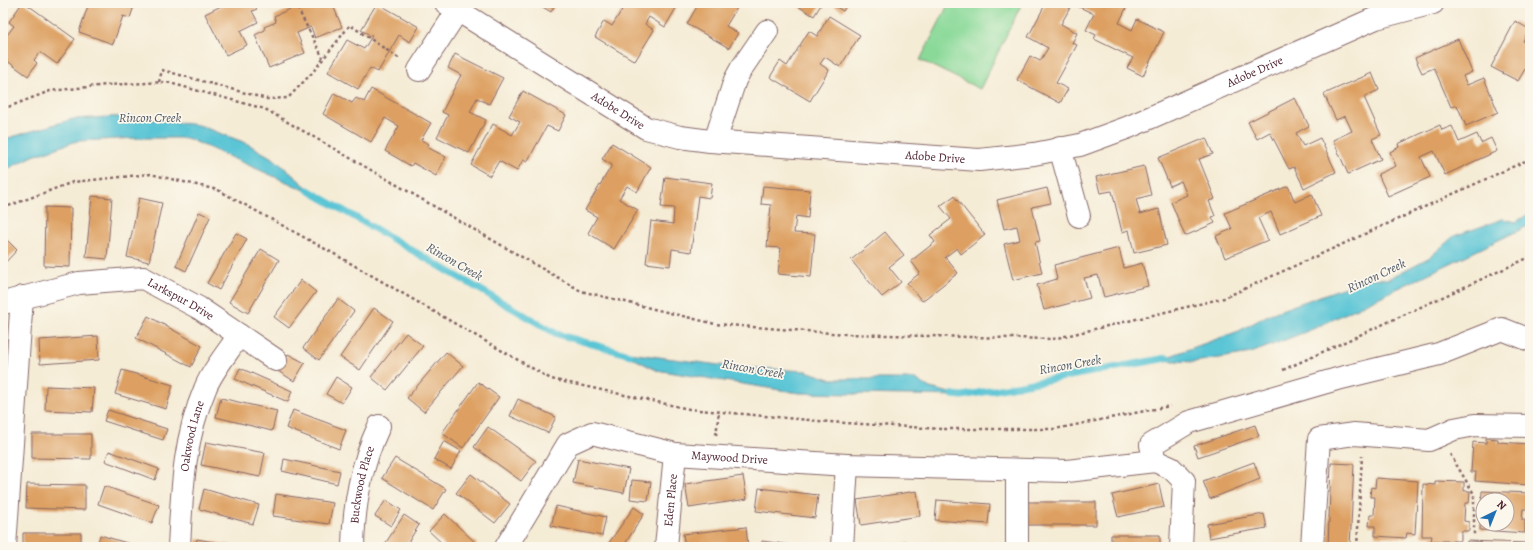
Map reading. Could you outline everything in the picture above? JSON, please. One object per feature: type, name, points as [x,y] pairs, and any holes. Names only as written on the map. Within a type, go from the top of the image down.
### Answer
[{"type":"street","name":"Adobe Drive","points":[[452,7],[646,128],[680,137],[715,141],[979,160],[1034,154],[1080,145],[1129,127],[1376,18],[1433,3]]},
{"type":"street","points":[[412,67],[452,7]]},
{"type":"street","points":[[715,141],[740,69],[767,31]]},
{"type":"street","points":[[1060,148],[1079,216]]},
{"type":"street","name":"Larkspur Drive","points":[[13,300],[79,283],[143,278],[199,308],[276,360]]},
{"type":"street","points":[[5,547],[13,300]]},
{"type":"street","points":[[1181,547],[1184,481],[1171,468],[1155,461],[1151,445],[1189,422],[1337,379],[1439,354],[1502,329],[1530,340]]},
{"type":"street","name":"Oakwood Lane","points":[[179,547],[182,476],[189,442],[205,388],[240,335]]},
{"type":"street","points":[[1312,547],[1319,439],[1354,434],[1429,440],[1454,429],[1475,425],[1530,426]]},
{"type":"street","name":"Buckwood Place","points":[[353,547],[354,511],[368,450],[379,426]]},
{"type":"street","name":"Maywood Drive","points":[[506,547],[568,444],[592,433],[675,454],[847,465],[1067,471],[1155,461]]},
{"type":"street","name":"Eden Place","points":[[666,547],[675,454]]},
{"type":"street","points":[[842,547],[847,465]]},
{"type":"street","points":[[1017,470],[1017,547]]},
{"type":"path","points":[[295,3],[323,58]]},
{"type":"path","points":[[159,82],[162,70],[267,99],[288,98],[350,25],[412,67]]},
{"type":"path","points":[[3,109],[50,91],[107,85],[166,82],[265,109],[581,291],[715,324],[845,334],[1052,340],[1224,298],[1530,159]]},
{"type":"path","points":[[3,208],[72,182],[150,174],[218,190],[338,256],[551,379],[689,409],[830,422],[934,428],[1055,429],[1178,404]]},
{"type":"path","points":[[1277,372],[1530,258]]},
{"type":"path","points":[[1362,450],[1357,546],[1379,547]]},
{"type":"path","points":[[1450,453],[1474,494],[1474,536]]},
{"type":"green space","points":[[949,3],[1022,3],[980,89],[920,60]]},
{"type":"water","points":[[127,116],[198,125],[246,143],[274,159],[316,195],[187,138],[139,138],[77,141],[33,156],[3,171],[3,140],[5,139],[73,119]]},
{"type":"water","points":[[1530,213],[1530,225],[1313,329],[1251,353],[1194,362],[1159,360],[1239,331],[1270,314],[1370,278],[1388,279],[1430,257],[1454,236],[1503,219],[1516,222]]},
{"type":"water","points":[[621,352],[734,367],[806,371],[830,379],[915,379],[930,388],[962,396],[799,393],[656,370]]},
{"type":"building","points":[[22,3],[25,3],[75,39],[57,64],[40,52],[34,60],[37,63],[28,76],[3,58],[3,33],[7,35],[14,26],[9,22]]},
{"type":"building","points":[[89,3],[135,3],[130,18],[123,16],[113,44],[79,32]]},
{"type":"building","points":[[227,3],[254,3],[257,9],[252,11],[258,22],[240,31],[247,45],[226,55],[205,14]]},
{"type":"building","points":[[304,3],[332,3],[342,27],[315,38],[311,27],[297,33],[305,53],[269,68],[255,35],[265,30],[264,27],[276,22],[274,16]]},
{"type":"building","points":[[377,3],[419,27],[410,42],[399,35],[378,72],[370,68],[358,89],[328,72],[347,40],[364,49],[372,36],[361,30]]},
{"type":"building","points":[[536,3],[556,3],[551,12]]},
{"type":"building","points":[[626,3],[679,3],[665,27],[649,17],[645,24],[654,30],[635,61],[595,37],[604,21],[612,26]]},
{"type":"building","points":[[699,3],[740,3],[726,26],[738,33],[729,48],[687,24]]},
{"type":"building","points":[[793,3],[822,3],[814,16]]},
{"type":"building","points":[[829,3],[848,3],[843,11]]},
{"type":"building","points":[[1046,3],[1060,3],[1070,8],[1061,24],[1077,33],[1072,43],[1077,45],[1056,83],[1068,89],[1060,103],[1017,80],[1030,56],[1040,61],[1048,48],[1028,37]]},
{"type":"building","points":[[1076,3],[1126,3],[1128,4],[1119,23],[1132,30],[1137,19],[1164,32],[1143,76],[1127,68],[1133,58],[1094,39],[1096,35],[1086,30],[1094,14],[1075,5]]},
{"type":"building","points":[[829,16],[860,35],[840,67],[825,57],[820,64],[829,70],[810,101],[770,77],[780,61],[787,66],[809,31],[817,36]]},
{"type":"building","points":[[1515,21],[1529,29],[1523,41],[1530,45],[1530,72],[1525,69],[1518,81],[1491,67]]},
{"type":"building","points":[[1458,39],[1472,72],[1463,76],[1467,85],[1484,78],[1498,112],[1466,126],[1457,105],[1451,107],[1434,68],[1422,73],[1415,58]]},
{"type":"building","points":[[455,54],[503,78],[489,104],[477,98],[470,112],[486,120],[469,153],[437,137],[448,115],[442,112],[461,75],[448,68]]},
{"type":"building","points":[[1372,73],[1379,90],[1364,97],[1381,135],[1372,139],[1381,159],[1348,174],[1333,140],[1352,131],[1345,116],[1336,120],[1324,94]]},
{"type":"building","points":[[371,89],[431,123],[421,140],[429,144],[427,147],[446,157],[436,176],[413,163],[411,166],[385,151],[399,126],[385,118],[371,142],[323,114],[334,93],[352,103],[356,98],[364,102]]},
{"type":"building","points":[[523,91],[566,115],[558,131],[547,126],[527,162],[523,160],[517,171],[499,161],[490,176],[471,165],[493,124],[512,135],[520,122],[509,116]]},
{"type":"building","points":[[1295,98],[1309,126],[1296,133],[1303,146],[1320,138],[1336,172],[1304,188],[1294,167],[1289,169],[1270,132],[1257,139],[1248,122]]},
{"type":"building","points":[[1440,125],[1442,130],[1452,126],[1459,142],[1477,134],[1481,143],[1491,138],[1497,151],[1445,175],[1434,151],[1421,157],[1430,177],[1388,196],[1378,174],[1396,166],[1390,152],[1399,147],[1398,144]]},
{"type":"building","points":[[1206,138],[1213,154],[1199,159],[1215,199],[1209,201],[1215,216],[1212,217],[1215,223],[1185,236],[1171,202],[1187,195],[1181,181],[1170,186],[1158,158]]},
{"type":"building","points":[[612,143],[651,167],[637,192],[627,186],[619,199],[638,210],[614,249],[588,233],[597,217],[585,210],[612,165],[602,159]]},
{"type":"building","points":[[1144,166],[1151,195],[1136,199],[1140,214],[1159,209],[1167,245],[1134,253],[1129,230],[1122,232],[1112,191],[1100,193],[1096,177]]},
{"type":"building","points":[[665,177],[712,183],[710,198],[698,196],[691,252],[672,249],[670,266],[646,263],[651,221],[673,224],[674,208],[661,207]]},
{"type":"building","points":[[763,186],[810,190],[808,218],[796,216],[794,233],[815,234],[811,277],[778,274],[781,248],[767,247],[771,205],[761,204]]},
{"type":"building","points":[[1288,186],[1295,202],[1312,194],[1321,216],[1280,234],[1271,212],[1258,218],[1268,240],[1225,258],[1216,236],[1232,229],[1225,213]]},
{"type":"building","points":[[1047,188],[1051,203],[1032,207],[1040,241],[1035,242],[1042,273],[1013,280],[1004,244],[1020,240],[1017,226],[1004,229],[997,200]]},
{"type":"building","points":[[92,196],[112,198],[107,259],[86,257]]},
{"type":"building","points":[[954,196],[985,235],[961,254],[957,248],[945,257],[958,273],[922,301],[907,283],[920,273],[911,261],[935,242],[930,235],[951,219],[940,206]]},
{"type":"building","points":[[139,198],[162,203],[149,262],[127,257]]},
{"type":"building","points":[[45,207],[71,208],[70,267],[44,266]]},
{"type":"building","points":[[199,212],[210,217],[186,271],[176,266]]},
{"type":"building","points":[[885,232],[904,255],[889,267],[901,282],[882,297],[851,260]]},
{"type":"building","points":[[236,233],[247,239],[219,290],[207,283]]},
{"type":"building","points":[[3,236],[17,250],[3,265]]},
{"type":"building","points":[[1119,248],[1124,268],[1142,263],[1148,286],[1104,297],[1098,275],[1084,278],[1090,298],[1044,310],[1037,285],[1057,279],[1054,265]]},
{"type":"building","points":[[261,249],[279,260],[248,313],[229,302]]},
{"type":"building","points":[[301,280],[316,292],[289,328],[274,317]]},
{"type":"building","points":[[338,299],[354,311],[319,360],[303,348]]},
{"type":"building","points":[[374,308],[393,321],[360,370],[340,357]]},
{"type":"building","points":[[148,316],[202,346],[191,367],[136,338]]},
{"type":"building","points":[[406,333],[423,346],[387,390],[371,377]]},
{"type":"building","points":[[98,336],[99,360],[40,364],[39,340]]},
{"type":"building","points":[[446,352],[463,366],[424,412],[407,398]]},
{"type":"building","points":[[288,354],[305,363],[294,381],[278,371]]},
{"type":"building","points":[[240,368],[292,391],[288,402],[235,379]]},
{"type":"building","points":[[122,370],[173,385],[166,409],[115,394]]},
{"type":"building","points":[[336,377],[352,387],[342,403],[326,394]]},
{"type":"building","points":[[478,382],[499,397],[463,448],[442,433]]},
{"type":"building","points":[[46,386],[94,388],[92,412],[45,410]]},
{"type":"building","points":[[221,398],[277,411],[272,431],[216,417]]},
{"type":"building","points":[[518,399],[556,417],[548,433],[510,416]]},
{"type":"building","points":[[108,410],[167,429],[163,440],[104,421]]},
{"type":"building","points":[[293,410],[346,430],[339,449],[286,428]]},
{"type":"building","points":[[1255,425],[1259,436],[1198,457],[1194,446]]},
{"type":"building","points":[[488,427],[536,461],[521,481],[474,447]]},
{"type":"building","points":[[32,434],[91,434],[91,459],[32,458]]},
{"type":"building","points":[[1486,438],[1498,439],[1498,442],[1530,444],[1529,485],[1475,481],[1476,472],[1471,472],[1473,442],[1486,443]]},
{"type":"building","points":[[444,441],[461,451],[451,469],[434,459]]},
{"type":"building","points":[[206,442],[265,453],[260,477],[201,465]]},
{"type":"building","points":[[109,451],[159,469],[155,480],[105,461]]},
{"type":"building","points":[[395,458],[446,489],[433,510],[382,478]]},
{"type":"building","points":[[284,459],[340,471],[337,484],[282,471]]},
{"type":"building","points":[[578,459],[629,469],[624,493],[573,483]]},
{"type":"building","points":[[1254,462],[1260,479],[1210,499],[1203,481]]},
{"type":"building","points":[[1331,463],[1354,464],[1350,547],[1328,547]]},
{"type":"building","points":[[471,474],[510,504],[495,523],[456,493]]},
{"type":"building","points":[[743,476],[747,499],[689,508],[685,484]]},
{"type":"building","points":[[1376,478],[1418,481],[1415,534],[1407,533],[1406,538],[1375,536],[1375,526],[1369,526],[1370,515],[1374,515],[1375,497],[1370,497],[1371,487],[1375,488]]},
{"type":"building","points":[[632,480],[651,482],[648,501],[630,499]]},
{"type":"building","points":[[1435,481],[1464,482],[1464,491],[1470,491],[1469,503],[1465,503],[1464,521],[1469,522],[1469,531],[1461,531],[1461,541],[1431,541],[1432,536],[1422,536],[1423,484],[1435,485]]},
{"type":"building","points":[[27,484],[85,485],[85,510],[26,508]]},
{"type":"building","points":[[1159,484],[1164,507],[1118,517],[1112,495]]},
{"type":"building","points":[[104,486],[159,505],[152,523],[98,504]]},
{"type":"building","points":[[759,488],[818,495],[815,518],[756,511]]},
{"type":"building","points":[[204,489],[259,505],[253,524],[199,509]]},
{"type":"building","points":[[917,491],[920,516],[861,525],[857,500]]},
{"type":"building","points":[[1482,491],[1506,492],[1482,492]]},
{"type":"building","points":[[1515,492],[1530,493],[1529,509],[1523,509],[1522,520],[1525,520],[1525,533],[1510,532],[1515,532]]},
{"type":"building","points":[[276,494],[333,503],[329,524],[273,516]]},
{"type":"building","points":[[386,500],[401,510],[391,526],[375,516]]},
{"type":"building","points":[[937,500],[990,504],[988,524],[935,520]]},
{"type":"building","points":[[1028,502],[1096,502],[1096,525],[1028,525]]},
{"type":"building","points":[[556,506],[606,517],[602,536],[551,526]]},
{"type":"building","points":[[634,507],[644,514],[623,547],[606,547]]},
{"type":"building","points":[[445,514],[477,544],[475,547],[446,547],[429,531]]},
{"type":"building","points":[[1264,514],[1267,528],[1209,538],[1207,524]]},
{"type":"building","points":[[404,515],[419,525],[405,547],[383,547]]},
{"type":"building","points":[[746,527],[748,547],[685,547],[683,534]]},
{"type":"building","points":[[23,533],[81,533],[81,547],[23,547]]},
{"type":"building","points":[[100,535],[140,547],[97,547]]},
{"type":"building","points":[[1111,535],[1160,535],[1160,547],[1111,547]]},
{"type":"building","points":[[197,539],[236,546],[236,547],[195,547]]},
{"type":"building","points":[[762,541],[799,546],[799,547],[761,547]]},
{"type":"building","points":[[1467,541],[1527,543],[1527,547],[1466,547]]},
{"type":"building","points":[[909,543],[910,547],[884,547],[884,546]]},
{"type":"building","points":[[271,545],[297,546],[297,547],[270,547]]},
{"type":"waterway","name":"Rincon Creek","points":[[308,190],[557,334],[630,355]]},
{"type":"waterway","name":"Rincon Creek","points":[[953,395],[962,396],[1167,358]]}]
